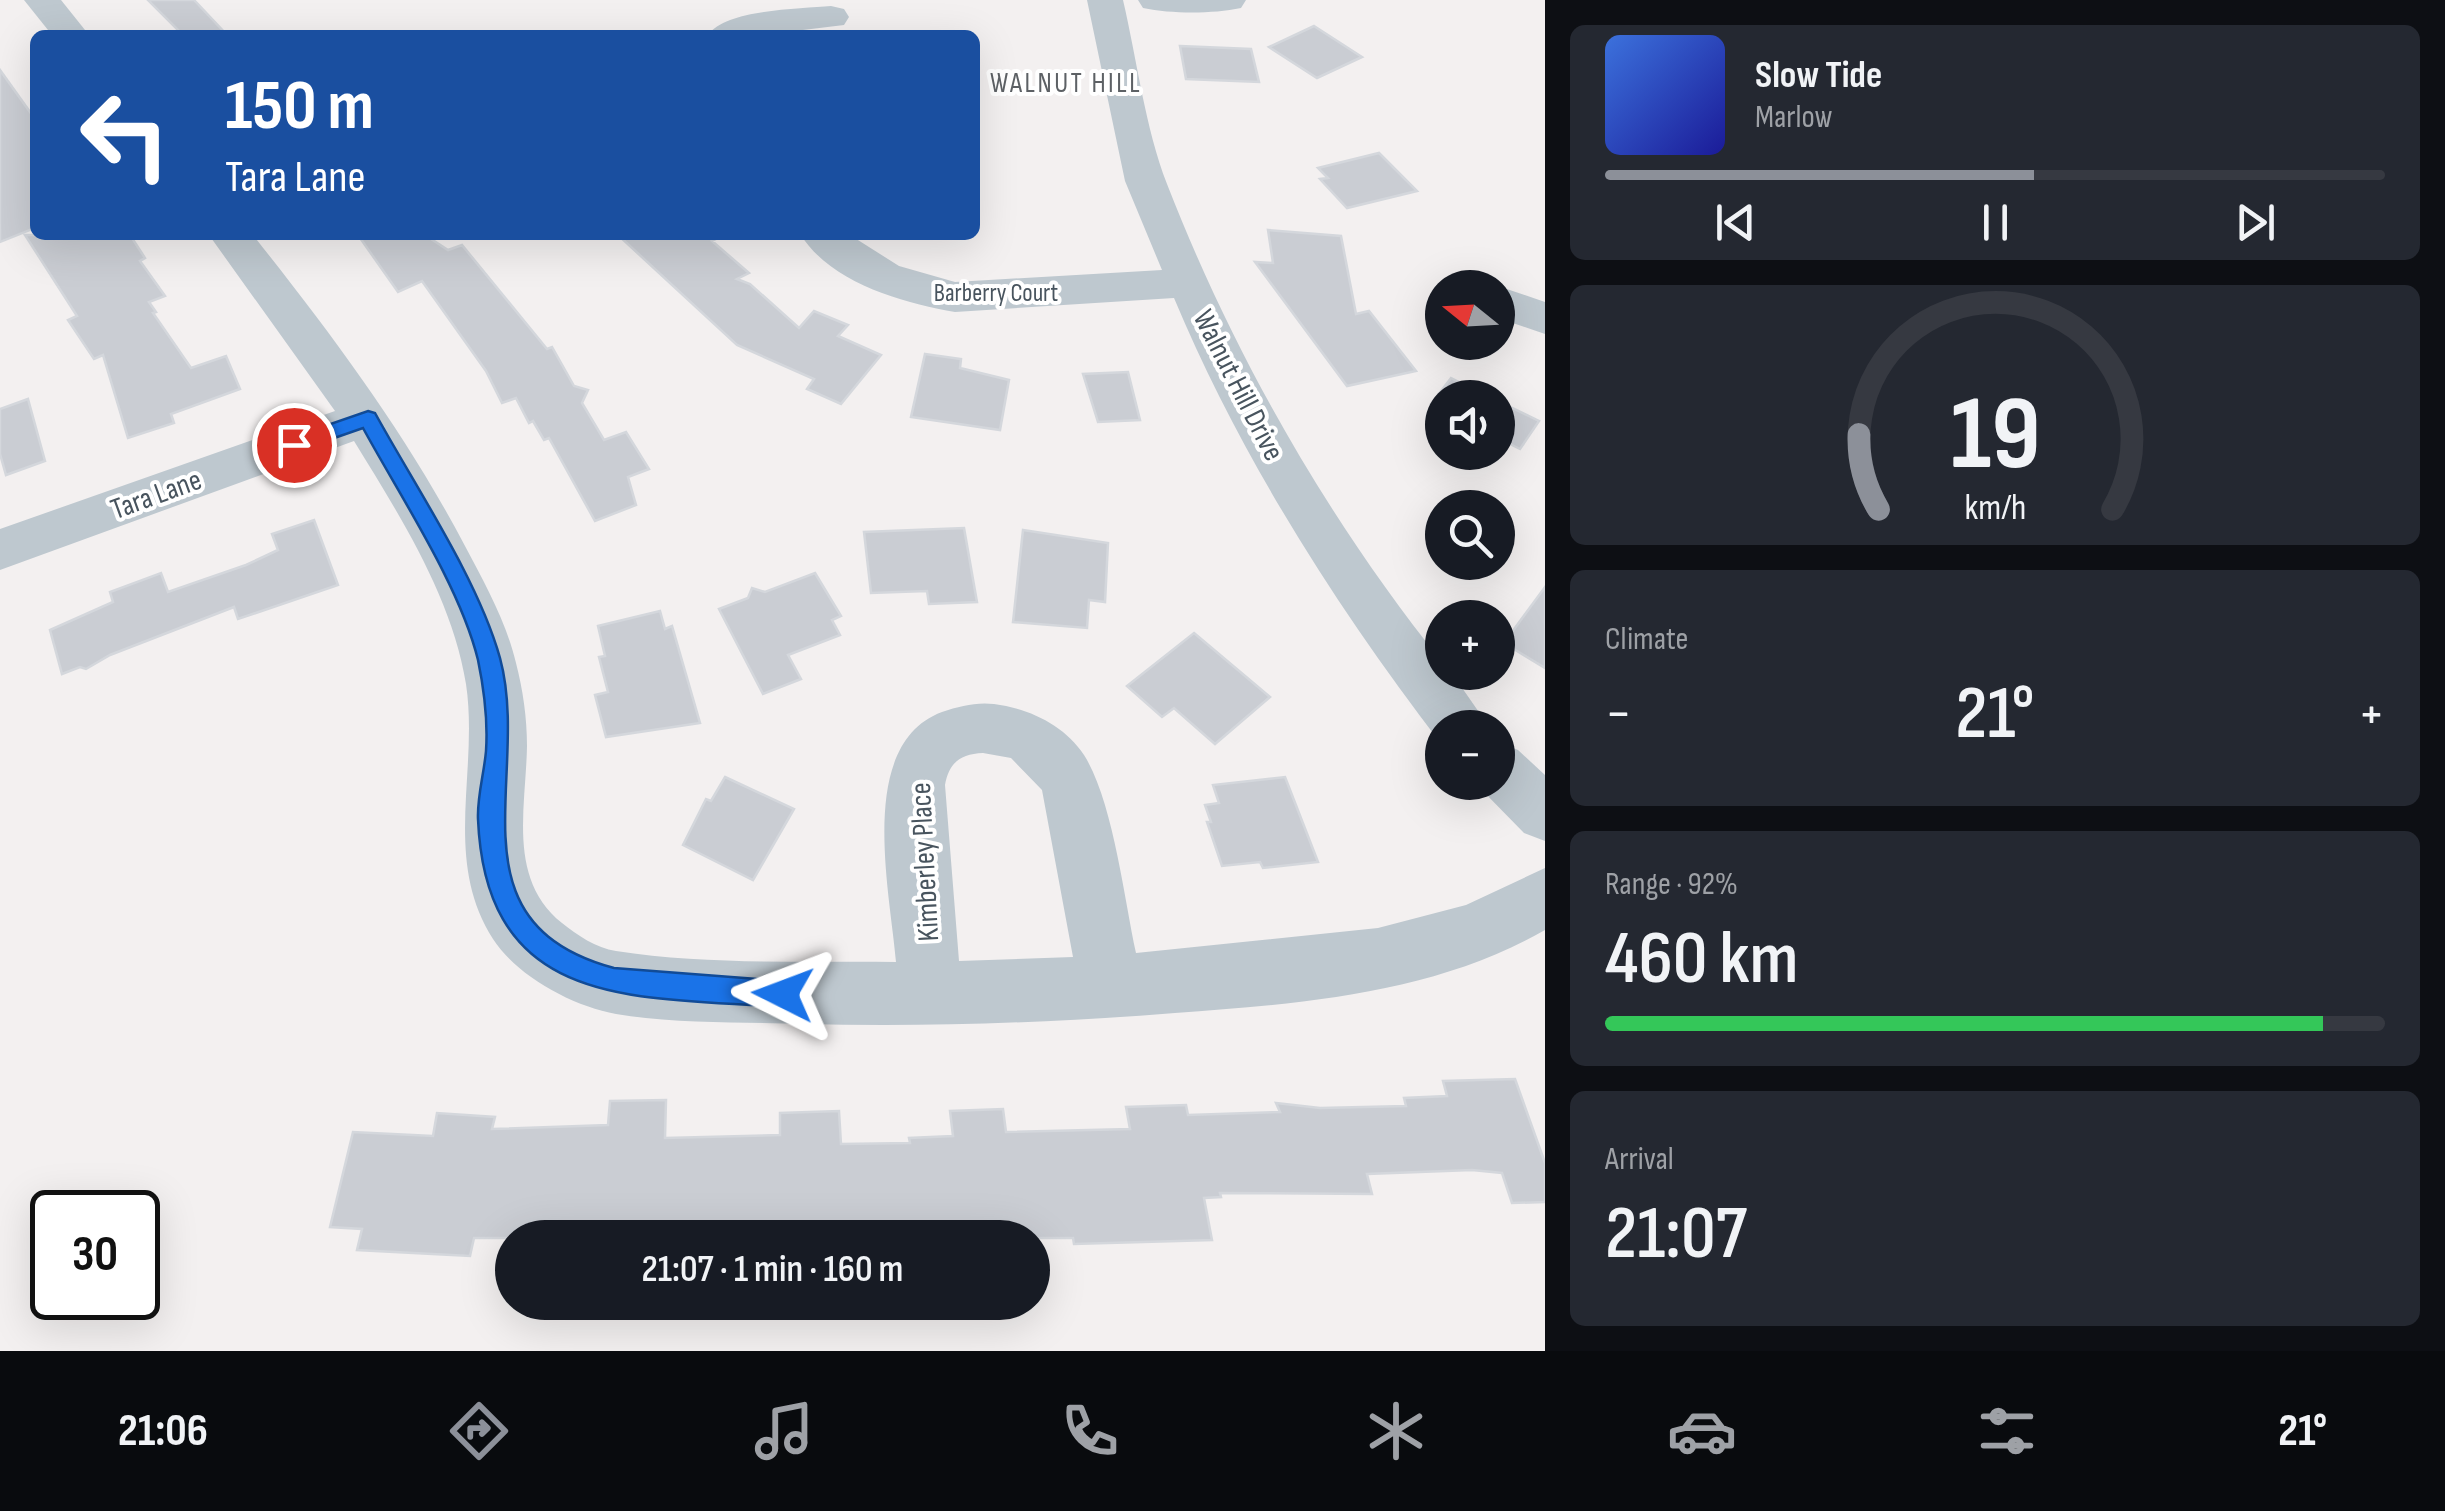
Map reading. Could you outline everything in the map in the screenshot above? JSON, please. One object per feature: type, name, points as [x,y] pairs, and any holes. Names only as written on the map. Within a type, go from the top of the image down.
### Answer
[{"type":"street","points":[[42,0],[67,30]]},
{"type":"street","name":"Walnut Hill Drive","points":[[1105,0],[1145,181],[1186,283],[1259,430],[1307,510],[1407,657],[1448,710]]},
{"type":"street","points":[[1156,0],[1228,0]]},
{"type":"street","points":[[741,30],[765,22],[831,17]]},
{"type":"street","points":[[234,240],[368,418],[472,611],[488,658],[498,748],[490,815],[495,869],[508,906],[536,942],[582,972],[614,982],[754,993],[932,996],[1111,988],[1236,978],[1402,953],[1470,931],[1545,896]]},
{"type":"street","name":"Barberry Court","points":[[829,240],[883,280],[919,292],[956,298],[1186,283]]},
{"type":"street","points":[[1515,308],[1545,320]]},
{"type":"street","name":"Tara Lane","points":[[0,550],[368,418]]},
{"type":"street","name":"Kimberley Place","points":[[932,996],[914,783],[930,748],[958,730],[978,727],[1030,737],[1056,760],[1070,785],[1111,988]]},
{"type":"street","points":[[1515,785],[1545,814]]},
{"type":"building","points":[[148,0],[194,0],[222,30],[178,30]]},
{"type":"building","points":[[1314,26],[1362,57],[1317,78],[1269,47]]},
{"type":"building","points":[[1180,46],[1251,49],[1259,82],[1186,79]]},
{"type":"building","points":[[0,70],[30,112],[30,230],[0,242]]},
{"type":"building","points":[[1379,153],[1417,191],[1347,208],[1320,179],[1328,178],[1318,168]]},
{"type":"building","points":[[1268,230],[1341,236],[1356,314],[1369,311],[1416,371],[1347,386],[1255,262],[1273,263]]},
{"type":"building","points":[[25,235],[30,235],[30,240],[133,240],[145,258],[140,261],[165,296],[149,302],[156,312],[153,313],[191,368],[226,356],[240,389],[171,414],[174,423],[128,438],[103,355],[94,359],[68,320],[77,316]]},
{"type":"building","points":[[362,240],[433,240],[448,250],[462,245],[547,349],[552,347],[574,386],[588,390],[582,403],[604,440],[626,432],[649,469],[628,477],[636,505],[595,521],[549,438],[544,440],[533,421],[529,423],[516,398],[502,403],[486,371],[422,281],[398,292]]},
{"type":"building","points":[[623,240],[714,240],[749,273],[737,279],[750,284],[799,328],[814,311],[848,325],[838,336],[881,355],[841,404],[807,389],[814,379],[737,345]]},
{"type":"building","points":[[925,354],[961,359],[960,368],[1009,380],[1000,430],[911,417]]},
{"type":"building","points":[[1128,372],[1140,420],[1098,422],[1083,374]]},
{"type":"building","points":[[28,399],[45,461],[6,475],[0,454],[0,409]]},
{"type":"building","points":[[1515,409],[1539,421],[1520,449],[1515,446]]},
{"type":"building","points":[[314,520],[338,585],[238,619],[234,607],[110,655],[86,669],[80,667],[62,674],[50,630],[113,602],[110,592],[161,573],[168,592],[246,565],[278,550],[272,534]]},
{"type":"building","points":[[964,528],[977,602],[929,604],[927,591],[871,593],[864,532]]},
{"type":"building","points":[[1023,530],[1108,543],[1105,602],[1089,600],[1087,628],[1013,622]]},
{"type":"building","points":[[815,573],[841,616],[832,620],[840,635],[788,655],[801,679],[763,694],[719,609],[748,598],[752,588],[765,592]]},
{"type":"building","points":[[1545,587],[1545,668],[1515,650],[1515,628]]},
{"type":"building","points":[[660,611],[665,629],[672,626],[700,723],[606,737],[595,695],[608,692],[599,657],[605,656],[598,626]]},
{"type":"building","points":[[1194,633],[1270,697],[1215,744],[1174,708],[1162,717],[1127,686]]},
{"type":"building","points":[[725,777],[794,809],[753,880],[683,845],[706,799],[711,801]]},
{"type":"building","points":[[1285,777],[1318,862],[1263,868],[1260,862],[1222,866],[1205,805],[1219,803],[1213,785]]},
{"type":"building","points":[[1515,1079],[1545,1163],[1545,1202],[1512,1203],[1502,1173],[1472,1170],[1367,1174],[1372,1194],[1220,1193],[1221,1197],[1204,1198],[1212,1240],[1074,1244],[1073,1238],[1050,1238],[1050,1220],[495,1220],[495,1238],[474,1238],[470,1256],[357,1250],[362,1229],[330,1227],[353,1132],[433,1136],[437,1113],[495,1117],[492,1129],[608,1125],[610,1101],[666,1100],[665,1138],[780,1135],[780,1113],[839,1111],[841,1144],[910,1143],[909,1138],[953,1136],[950,1111],[1003,1109],[1006,1132],[1130,1129],[1126,1107],[1186,1105],[1188,1115],[1280,1112],[1276,1103],[1320,1108],[1406,1106],[1404,1098],[1447,1096],[1443,1081]]},
{"type":"district","name":"WALNUT HILL","points":[[1066,82]]},
{"type":"route","points":[[294,445],[368,418],[472,611],[488,658],[496,700],[498,748],[490,815],[495,869],[508,906],[536,942],[582,972],[614,982],[783,994]]}]
